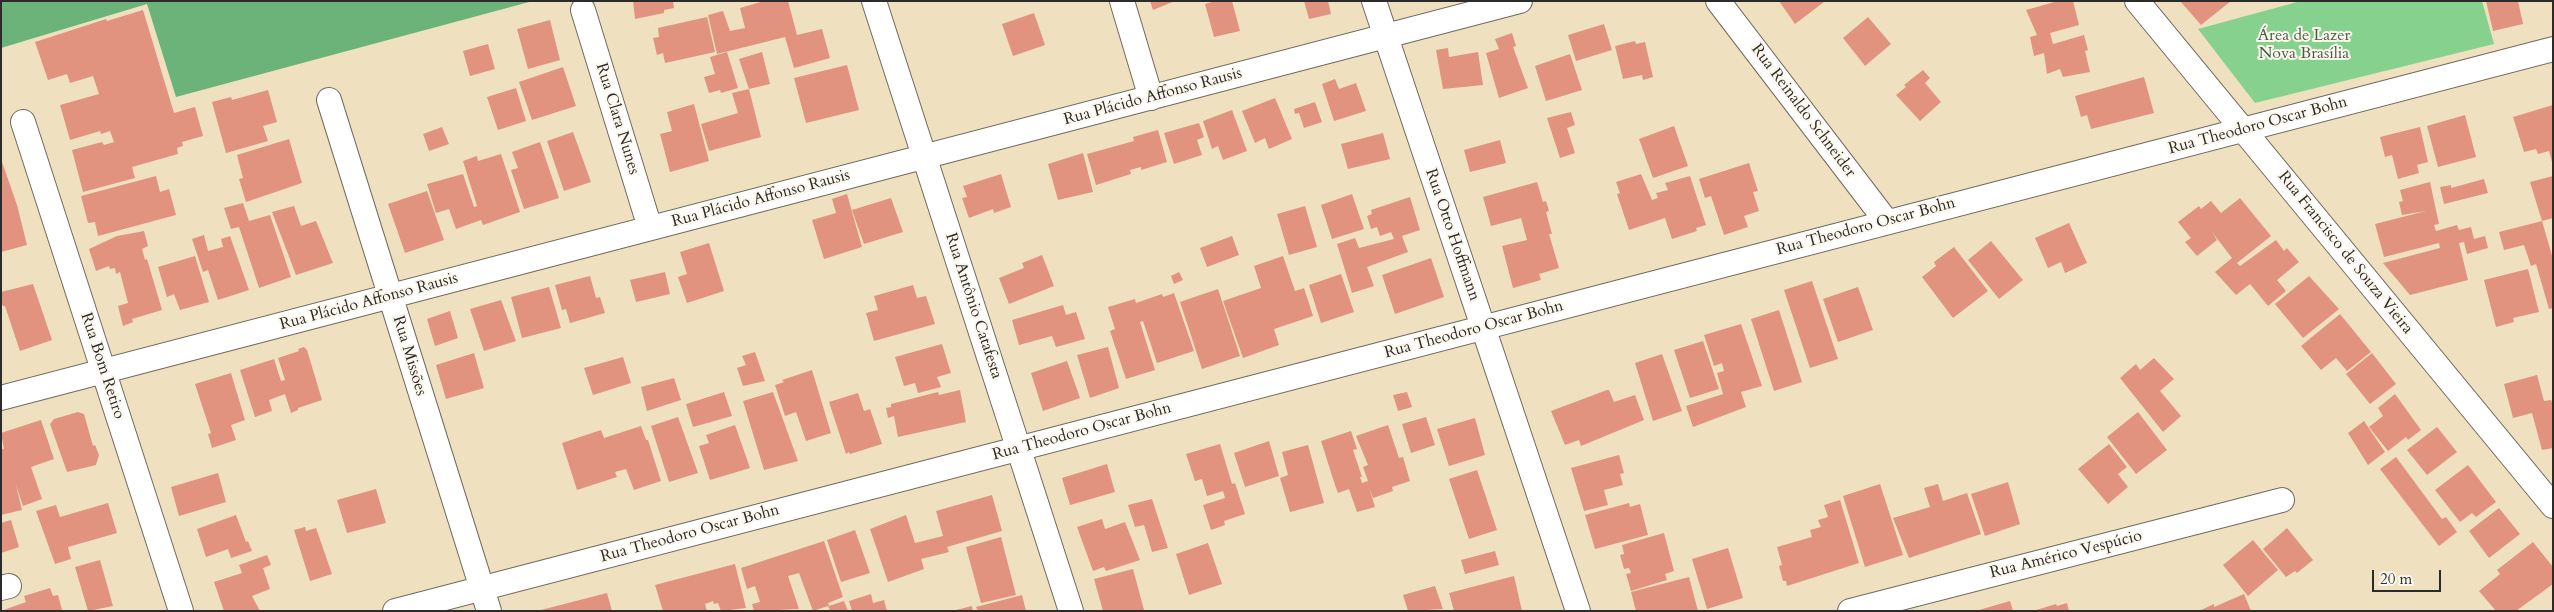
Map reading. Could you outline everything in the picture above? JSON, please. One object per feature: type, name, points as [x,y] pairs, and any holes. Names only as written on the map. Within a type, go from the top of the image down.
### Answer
[{"type":"street","name":"Rua Antônio Catafesta","points":[[874,1],[1071,611]]},
{"type":"street","points":[[1122,1],[1151,98]]},
{"type":"street","name":"Rua Otto Hoffmann","points":[[1374,1],[1578,611]]},
{"type":"street","name":"Rua Plácido Affonso Rausis","points":[[1,398],[1520,1]]},
{"type":"street","name":"Rua Reinaldo Schneider","points":[[1718,1],[1887,222]]},
{"type":"street","name":"Rua Francisco de Souza Vieira","points":[[2137,1],[2553,506]]},
{"type":"street","name":"Rua Clara Nunes","points":[[583,10],[650,228]]},
{"type":"street","name":"Rua Theodoro Oscar Bohn","points":[[395,611],[2553,50]]},
{"type":"street","name":"Rua Missões","points":[[329,100],[490,611]]},
{"type":"street","name":"Rua Bom Retiro","points":[[23,122],[181,611]]},
{"type":"street","name":"Rua Américo Vespúcio","points":[[1850,611],[1920,602],[2282,500]]},
{"type":"green space","points":[[1,1],[533,1],[176,97],[147,4],[1,48]]},
{"type":"green space","name":"Área de Lazer Nova Brasília","points":[[2301,1],[2482,1],[2494,44],[2255,103],[2198,29]]},
{"type":"building","points":[[633,1],[673,1],[674,8],[664,10],[664,13],[635,19]]},
{"type":"building","points":[[764,1],[788,1],[797,35],[822,29],[830,58],[794,68],[785,37],[717,54],[708,15],[723,11],[730,31],[745,28],[740,8]]},
{"type":"building","points":[[1150,1],[1175,1],[1153,10]]},
{"type":"building","points":[[1215,1],[1232,1],[1240,31],[1214,37],[1205,4]]},
{"type":"building","points":[[1304,1],[1328,1],[1331,14],[1309,19]]},
{"type":"building","points":[[1779,1],[1824,1],[1824,2],[1795,24]]},
{"type":"building","points":[[2058,1],[2073,1],[2079,25],[2050,33],[2053,44],[2084,35],[2088,50],[2085,51],[2090,72],[2063,77],[2060,69],[2047,74],[2044,53],[2034,56],[2030,37],[2037,35],[2026,10]]},
{"type":"building","points":[[2180,1],[2231,1],[2201,25]]},
{"type":"building","points":[[2486,1],[2518,1],[2523,24],[2493,31]]},
{"type":"building","points":[[143,10],[174,113],[195,107],[203,136],[182,142],[183,146],[177,148],[178,154],[132,167],[135,178],[83,192],[72,150],[102,142],[104,145],[114,142],[110,131],[101,134],[100,131],[70,140],[60,105],[99,94],[93,76],[70,83],[67,74],[48,80],[35,42],[106,19],[107,21]]},
{"type":"building","points":[[1034,13],[1045,45],[1013,56],[1002,24]]},
{"type":"building","points":[[707,17],[715,52],[665,63],[663,53],[657,55],[653,38],[659,37],[658,28]]},
{"type":"building","points":[[1868,17],[1891,44],[1865,66],[1843,38]]},
{"type":"building","points":[[550,20],[560,60],[528,69],[517,29]]},
{"type":"building","points":[[1604,24],[1612,50],[1576,61],[1568,35]]},
{"type":"building","points":[[1512,33],[1516,46],[1513,47],[1528,88],[1499,98],[1486,53],[1499,49],[1495,39]]},
{"type":"building","points":[[1635,41],[1636,44],[1645,42],[1653,77],[1643,80],[1642,75],[1623,79],[1615,46]]},
{"type":"building","points":[[488,44],[495,69],[470,76],[463,51]]},
{"type":"building","points":[[1448,48],[1449,57],[1478,52],[1483,85],[1443,89],[1436,50]]},
{"type":"building","points":[[727,52],[738,88],[721,93],[720,90],[709,93],[704,77],[715,74],[710,57]]},
{"type":"building","points":[[762,52],[770,84],[749,89],[739,59]]},
{"type":"building","points":[[1570,54],[1582,90],[1546,101],[1535,66]]},
{"type":"building","points":[[847,65],[859,110],[806,123],[794,78]]},
{"type":"building","points":[[563,67],[576,106],[532,120],[519,82]]},
{"type":"building","points":[[1923,70],[1930,78],[1925,83],[1941,102],[1920,121],[1896,95],[1906,87],[1904,85]]},
{"type":"building","points":[[2144,77],[2154,113],[2091,129],[2087,115],[2081,117],[2075,96]]},
{"type":"building","points":[[1335,79],[1339,89],[1356,83],[1366,111],[1334,121],[1322,84]]},
{"type":"building","points":[[516,88],[526,121],[498,130],[487,97]]},
{"type":"building","points":[[749,89],[761,137],[709,151],[701,124],[738,113],[732,93]]},
{"type":"building","points":[[268,90],[277,122],[263,126],[268,141],[226,153],[212,102],[231,97],[232,100]]},
{"type":"building","points":[[1275,98],[1292,139],[1269,149],[1265,138],[1255,143],[1242,111]]},
{"type":"building","points":[[1315,102],[1322,122],[1304,128],[1299,113],[1295,114],[1294,109]]},
{"type":"building","points":[[694,104],[709,161],[670,172],[660,134],[672,131],[667,112]]},
{"type":"building","points":[[2553,105],[2552,162],[2549,151],[2538,154],[2536,149],[2524,152],[2513,117]]},
{"type":"building","points":[[1232,110],[1247,151],[1223,160],[1218,146],[1212,149],[1203,121]]},
{"type":"building","points":[[1571,112],[1575,125],[1567,128],[1575,153],[1560,158],[1547,118]]},
{"type":"building","points":[[2465,115],[2476,157],[2438,167],[2427,126]]},
{"type":"building","points":[[1199,123],[1204,137],[1197,140],[1202,155],[1174,164],[1164,133]]},
{"type":"building","points":[[1674,126],[1688,166],[1653,178],[1639,139]]},
{"type":"building","points":[[442,127],[449,144],[429,151],[423,134]]},
{"type":"building","points":[[2420,127],[2428,162],[2417,165],[2419,173],[2398,179],[2392,155],[2385,157],[2380,137]]},
{"type":"building","points":[[1158,130],[1167,162],[1141,170],[1141,167],[1130,170],[1131,174],[1096,185],[1087,154],[1134,141],[1133,137]]},
{"type":"building","points":[[573,132],[591,182],[564,191],[547,141]]},
{"type":"building","points":[[1383,133],[1390,159],[1348,169],[1341,144]]},
{"type":"building","points":[[289,139],[302,183],[246,202],[239,179],[243,178],[237,155]]},
{"type":"building","points":[[1500,140],[1506,163],[1470,172],[1464,150]]},
{"type":"building","points":[[540,142],[559,198],[524,209],[511,170],[518,168],[512,152]]},
{"type":"building","points":[[1083,153],[1093,192],[1058,200],[1048,164]]},
{"type":"building","points":[[501,154],[520,212],[483,225],[481,220],[456,229],[449,209],[436,213],[427,184],[463,174],[474,207],[477,206],[463,161],[477,156],[478,161]]},
{"type":"building","points":[[2,162],[17,205],[27,245],[1,252]]},
{"type":"building","points":[[1749,163],[1758,191],[1753,192],[1759,211],[1744,216],[1748,227],[1724,235],[1711,196],[1705,198],[1699,179]]},
{"type":"building","points":[[1001,174],[1011,207],[994,213],[993,209],[969,218],[962,198],[967,197],[963,186]]},
{"type":"building","points":[[1641,174],[1652,200],[1658,198],[1656,193],[1668,190],[1665,183],[1690,176],[1706,225],[1696,228],[1697,231],[1672,239],[1665,218],[1629,230],[1617,194],[1620,193],[1616,182]]},
{"type":"building","points":[[156,176],[160,192],[169,189],[176,215],[98,236],[95,222],[88,223],[81,196]]},
{"type":"building","points":[[2553,176],[2553,218],[2542,221],[2530,182]]},
{"type":"building","points":[[2484,179],[2488,193],[2444,204],[2440,187],[2451,185],[2451,188]]},
{"type":"building","points":[[1537,182],[1543,202],[1546,201],[1549,211],[1546,212],[1552,234],[1549,234],[1559,268],[1539,274],[1541,280],[1513,288],[1502,246],[1527,240],[1521,218],[1491,226],[1483,197]]},
{"type":"building","points":[[2430,182],[2439,224],[2434,225],[2436,231],[2457,225],[2459,230],[2471,227],[2474,239],[2485,236],[2488,248],[2467,254],[2464,242],[2459,243],[2468,280],[2410,295],[2383,263],[2440,248],[2439,243],[2384,257],[2375,224],[2426,211],[2402,215],[2399,202],[2403,201],[2400,190]]},
{"type":"building","points":[[427,191],[444,240],[405,253],[388,204]]},
{"type":"building","points":[[847,194],[862,247],[824,259],[812,220],[836,213],[832,199]]},
{"type":"building","points":[[1352,194],[1364,229],[1332,239],[1321,205]]},
{"type":"building","points":[[1410,197],[1420,230],[1402,236],[1408,252],[1367,267],[1374,286],[1352,293],[1337,244],[1355,238],[1359,248],[1394,239],[1391,232],[1380,236],[1377,227],[1371,229],[1367,216],[1372,214],[1371,210]]},
{"type":"building","points":[[891,198],[903,232],[864,244],[852,210]]},
{"type":"building","points":[[2240,198],[2271,236],[2237,263],[2240,266],[2276,240],[2284,251],[2287,248],[2299,262],[2277,280],[2286,291],[2268,306],[2250,284],[2236,295],[2215,272],[2232,258],[2212,232],[2217,240],[2197,256],[2185,242],[2191,238],[2178,222],[2199,206],[2201,209],[2211,201],[2221,213]]},
{"type":"building","points":[[243,203],[249,221],[270,215],[291,277],[259,288],[239,227],[231,229],[224,208]]},
{"type":"building","points":[[294,206],[301,226],[316,221],[333,263],[296,275],[272,212]]},
{"type":"building","points":[[1305,206],[1317,247],[1289,255],[1277,214]]},
{"type":"building","points":[[2542,221],[2553,259],[2553,308],[2549,309],[2536,264],[2531,266],[2524,245],[2504,250],[2499,232]]},
{"type":"building","points":[[2069,223],[2087,263],[2065,273],[2061,262],[2048,268],[2035,238]]},
{"type":"building","points":[[144,231],[148,246],[142,249],[145,260],[147,259],[162,310],[132,319],[133,322],[123,326],[118,306],[128,303],[120,272],[116,274],[115,268],[110,269],[109,266],[96,271],[89,249],[117,236]]},
{"type":"building","points":[[204,235],[208,251],[223,247],[221,239],[230,236],[249,290],[218,300],[208,270],[203,272],[192,239]]},
{"type":"building","points":[[1232,236],[1239,255],[1207,267],[1200,248]]},
{"type":"building","points":[[1991,241],[2023,280],[1999,299],[1968,260]]},
{"type":"building","points":[[709,243],[724,291],[687,303],[678,277],[687,274],[680,252]]},
{"type":"building","points":[[1954,247],[1988,291],[1953,318],[1922,277],[1936,266],[1934,262]]},
{"type":"building","points":[[1042,255],[1054,286],[1009,304],[999,278],[1024,268],[1022,263]]},
{"type":"building","points":[[195,256],[209,302],[180,310],[174,294],[167,297],[158,267]]},
{"type":"building","points":[[1283,256],[1295,291],[1304,288],[1313,316],[1274,329],[1279,345],[1243,358],[1223,301],[1261,288],[1254,266]]},
{"type":"building","points":[[1431,258],[1444,297],[1395,314],[1382,275]]},
{"type":"building","points":[[2528,269],[2539,312],[2513,318],[2514,322],[2496,327],[2484,280]]},
{"type":"building","points":[[665,272],[670,294],[636,302],[630,280]]},
{"type":"building","points":[[1179,272],[1183,280],[1174,284],[1171,276]]},
{"type":"building","points":[[1341,274],[1354,312],[1321,323],[1309,285]]},
{"type":"building","points":[[590,276],[596,298],[600,297],[605,313],[570,323],[566,309],[562,310],[555,285]]},
{"type":"building","points":[[2309,276],[2339,309],[2303,338],[2275,304]]},
{"type":"building","points":[[1812,281],[1838,359],[1810,368],[1784,290]]},
{"type":"building","points":[[33,284],[52,340],[20,351],[5,306],[1,302],[1,292]]},
{"type":"building","points":[[913,285],[917,298],[926,296],[935,324],[874,341],[866,313],[878,310],[874,296]]},
{"type":"building","points":[[549,287],[561,328],[522,338],[511,297]]},
{"type":"building","points":[[1858,287],[1873,330],[1838,342],[1823,299]]},
{"type":"building","points":[[1218,289],[1240,356],[1202,369],[1180,302]]},
{"type":"building","points":[[1174,293],[1194,351],[1157,363],[1143,321],[1140,322],[1155,370],[1126,379],[1110,331],[1115,329],[1108,307],[1135,299],[1136,303],[1162,294],[1163,297]]},
{"type":"building","points":[[501,300],[516,341],[484,351],[470,309]]},
{"type":"building","points":[[1063,305],[1066,315],[1076,312],[1085,339],[1056,347],[1052,336],[1019,345],[1012,320]]},
{"type":"building","points":[[1779,310],[1802,382],[1774,391],[1751,319]]},
{"type":"building","points":[[450,311],[458,338],[435,346],[427,319]]},
{"type":"building","points":[[2340,314],[2371,352],[2347,371],[2336,358],[2321,370],[2301,346]]},
{"type":"building","points":[[1741,324],[1762,386],[1741,392],[1746,407],[1693,427],[1686,406],[1723,394],[1717,373],[1724,371],[1722,363],[1714,366],[1704,335]]},
{"type":"building","points":[[1703,341],[1719,389],[1690,398],[1674,350]]},
{"type":"building","points":[[942,344],[951,373],[937,377],[941,387],[918,393],[915,383],[904,386],[895,357]]},
{"type":"building","points":[[304,347],[307,350],[322,400],[298,408],[298,410],[291,413],[285,394],[269,400],[272,411],[255,417],[240,370],[274,359],[281,381],[285,380],[278,358],[299,351],[298,349]]},
{"type":"building","points":[[1108,347],[1119,388],[1090,398],[1077,355]]},
{"type":"building","points":[[755,352],[765,381],[743,386],[737,368],[746,365],[742,356]]},
{"type":"building","points":[[474,353],[484,388],[446,399],[436,365]]},
{"type":"building","points":[[2372,353],[2396,384],[2370,404],[2346,374]]},
{"type":"building","points":[[1662,354],[1682,411],[1653,421],[1635,363]]},
{"type":"building","points":[[623,357],[631,383],[593,395],[584,368]]},
{"type":"building","points":[[2154,358],[2174,379],[2160,391],[2181,416],[2163,432],[2120,378],[2136,364],[2140,370]]},
{"type":"building","points":[[1067,361],[1080,398],[1043,411],[1031,373]]},
{"type":"building","points":[[812,370],[831,433],[806,441],[796,412],[785,416],[775,385],[784,382],[782,380]]},
{"type":"building","points":[[231,373],[245,420],[231,425],[236,440],[212,448],[208,434],[211,433],[195,384]]},
{"type":"building","points":[[2537,375],[2544,401],[2551,400],[2553,405],[2553,448],[2542,450],[2532,413],[2513,418],[2504,384]]},
{"type":"building","points":[[674,378],[681,400],[647,411],[641,387]]},
{"type":"building","points":[[960,390],[966,422],[898,437],[894,416],[888,418],[886,408],[891,407],[891,404],[938,392],[939,395]]},
{"type":"building","points":[[1609,390],[1614,402],[1635,395],[1644,420],[1581,446],[1579,440],[1565,445],[1551,411]]},
{"type":"building","points":[[724,392],[732,416],[693,427],[686,404]]},
{"type":"building","points":[[773,392],[798,461],[764,470],[743,401]]},
{"type":"building","points":[[1407,392],[1412,407],[1398,411],[1393,395]]},
{"type":"building","points":[[858,393],[864,411],[870,409],[882,444],[846,454],[829,402]]},
{"type":"building","points":[[2395,394],[2421,430],[2408,440],[2406,437],[2388,451],[2369,427],[2383,416],[2378,408]]},
{"type":"building","points":[[78,412],[84,414],[93,446],[95,445],[99,455],[96,465],[67,472],[50,424],[54,419]]},
{"type":"building","points":[[2138,412],[2167,450],[2136,474],[2107,437]]},
{"type":"building","points":[[678,417],[698,473],[669,482],[651,426]]},
{"type":"building","points":[[1426,417],[1435,445],[1411,453],[1402,424]]},
{"type":"building","points":[[1475,418],[1485,455],[1449,466],[1437,429]]},
{"type":"building","points":[[41,420],[54,459],[31,467],[42,499],[23,506],[16,485],[22,510],[1,515],[1,449],[4,449],[1,433]]},
{"type":"building","points":[[2364,421],[2385,452],[2368,465],[2348,433]]},
{"type":"building","points":[[735,425],[750,468],[710,480],[699,446],[709,443],[706,435]]},
{"type":"building","points":[[1388,425],[1399,458],[1403,457],[1410,481],[1392,487],[1393,491],[1373,498],[1369,487],[1375,507],[1357,512],[1349,489],[1338,493],[1321,441],[1351,431],[1357,449],[1353,450],[1362,477],[1360,477],[1362,483],[1368,481],[1363,467],[1368,465],[1356,436]]},
{"type":"building","points":[[641,426],[646,440],[648,440],[661,481],[634,490],[626,469],[615,472],[617,477],[577,490],[562,443],[601,430],[604,438]]},
{"type":"building","points":[[2437,427],[2457,452],[2427,475],[2407,450]]},
{"type":"building","points":[[1269,441],[1279,476],[1245,487],[1234,453]]},
{"type":"building","points":[[1220,444],[1232,484],[1235,483],[1245,514],[1224,521],[1225,525],[1211,530],[1203,505],[1225,498],[1223,491],[1207,496],[1202,479],[1195,481],[1186,454]]},
{"type":"building","points":[[2109,444],[2127,467],[2118,474],[2128,487],[2108,504],[2078,469]]},
{"type":"building","points":[[1308,445],[1324,503],[1290,512],[1280,478],[1288,475],[1282,452]]},
{"type":"building","points":[[1619,455],[1624,473],[1620,474],[1623,485],[1604,490],[1608,505],[1584,511],[1571,468]]},
{"type":"building","points":[[2396,457],[2442,519],[2446,517],[2457,532],[2439,546],[2380,469]]},
{"type":"building","points":[[1107,464],[1115,492],[1070,505],[1062,478]]},
{"type":"building","points":[[2468,465],[2496,502],[2476,517],[2472,513],[2460,522],[2435,490]]},
{"type":"building","points":[[1477,470],[1497,530],[1469,539],[1449,479]]},
{"type":"building","points":[[218,473],[226,502],[179,516],[171,487]]},
{"type":"building","points":[[2008,482],[2020,524],[1985,536],[1971,494]]},
{"type":"building","points":[[1880,484],[1903,555],[1865,567],[1843,496]]},
{"type":"building","points":[[1938,484],[1943,501],[1967,493],[1981,534],[1909,558],[1893,518],[1930,507],[1924,488]]},
{"type":"building","points":[[376,489],[386,523],[347,533],[337,500]]},
{"type":"building","points":[[992,495],[1002,531],[947,547],[949,552],[921,559],[924,569],[888,582],[870,529],[906,515],[915,543],[943,536],[936,511]]},
{"type":"building","points":[[1152,499],[1168,548],[1152,552],[1144,525],[1135,527],[1128,505]]},
{"type":"building","points":[[1840,500],[1859,563],[1787,586],[1786,581],[1783,581],[1779,566],[1782,565],[1777,547],[1812,537],[1810,530],[1821,527],[1818,520],[1828,517],[1824,505]]},
{"type":"building","points":[[108,503],[117,533],[68,547],[71,559],[55,564],[36,511],[56,505],[60,517]]},
{"type":"building","points":[[1629,503],[1630,507],[1640,504],[1648,535],[1595,549],[1585,515]]},
{"type":"building","points":[[2499,508],[2520,534],[2489,558],[2469,531]]},
{"type":"building","points":[[236,515],[246,542],[248,541],[252,551],[231,558],[228,549],[206,557],[197,529]]},
{"type":"building","points":[[1102,519],[1105,529],[1125,522],[1140,560],[1106,571],[1104,567],[1093,571],[1077,527]]},
{"type":"building","points":[[11,520],[19,547],[1,553],[1,523]]},
{"type":"building","points":[[305,527],[306,531],[316,528],[332,574],[310,581],[294,530]]},
{"type":"building","points":[[2287,528],[2313,560],[2297,573],[2295,571],[2286,577],[2263,549]]},
{"type":"building","points":[[855,530],[870,573],[841,582],[827,540]]},
{"type":"building","points":[[1664,533],[1674,571],[1665,574],[1667,580],[1631,591],[1626,574],[1631,573],[1629,568],[1624,569],[1620,555],[1624,554],[1622,545]]},
{"type":"building","points":[[1001,537],[1016,595],[981,603],[966,547]]},
{"type":"building","points":[[2253,540],[2278,570],[2248,596],[2223,565]]},
{"type":"building","points":[[824,541],[843,597],[828,603],[829,606],[844,601],[848,611],[830,611],[828,606],[813,611],[799,573],[788,576],[799,609],[754,611],[752,604],[760,602],[755,586],[747,589],[741,568]]},
{"type":"building","points":[[2533,542],[2553,567],[2553,584],[2516,611],[2496,611],[2479,591],[2500,574],[2497,570]]},
{"type":"building","points":[[1208,543],[1222,584],[1189,595],[1176,554]]},
{"type":"building","points":[[1728,548],[1743,598],[1707,609],[1692,559]]},
{"type":"building","points":[[1495,551],[1499,565],[1465,574],[1461,560]]},
{"type":"building","points":[[267,555],[271,565],[263,568],[270,589],[252,596],[260,611],[224,611],[214,582],[242,573],[239,565]]},
{"type":"building","points":[[100,560],[113,606],[88,611],[75,567]]},
{"type":"building","points":[[735,564],[746,608],[721,611],[718,603],[714,604],[713,601],[705,604],[707,611],[663,611],[655,585]]},
{"type":"building","points":[[1133,569],[1144,610],[1103,611],[1094,579]]},
{"type":"building","points":[[1514,576],[1522,611],[1454,611],[1449,593]]},
{"type":"building","points":[[1689,577],[1698,611],[1636,611],[1631,592]]},
{"type":"building","points":[[1435,586],[1443,609],[1408,611],[1403,595]]},
{"type":"building","points":[[50,588],[53,596],[58,595],[62,610],[1,611],[26,602],[24,596]]},
{"type":"building","points":[[607,593],[612,611],[541,611],[541,610]]},
{"type":"building","points":[[871,594],[873,603],[884,600],[887,611],[852,611],[849,601]]},
{"type":"building","points":[[2244,594],[2251,611],[2199,611],[2214,604],[2214,607]]},
{"type":"building","points":[[1022,595],[1026,611],[978,611],[976,607]]},
{"type":"building","points":[[2010,601],[2013,611],[1979,611],[1979,610]]},
{"type":"building","points":[[2067,603],[2069,611],[2033,611],[2056,604],[2057,606]]},
{"type":"building","points":[[972,606],[973,611],[956,610]]}]
